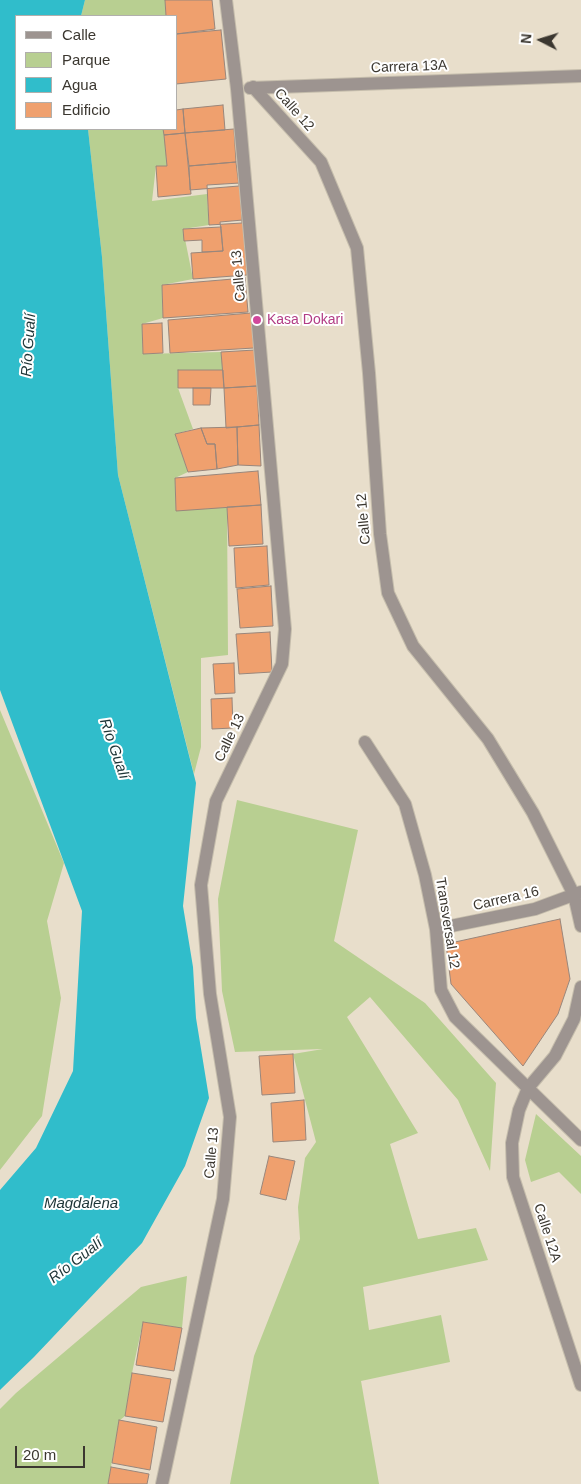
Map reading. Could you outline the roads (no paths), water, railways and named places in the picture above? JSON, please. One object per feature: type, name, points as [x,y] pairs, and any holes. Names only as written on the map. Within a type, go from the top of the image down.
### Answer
[{"type":"street","name":"Calle 13","points":[[162,1484],[223,1199],[230,1117],[210,994],[201,884],[216,802],[282,664],[285,629],[238,89],[226,0]]},
{"type":"street","name":"Carrera 13A","points":[[238,89],[581,76]]},
{"type":"street","name":"Calle 12","points":[[253,87],[321,162],[357,248],[369,374],[380,534],[388,593],[413,646],[488,739],[533,813],[577,894],[581,926]]},
{"type":"street","name":"Transversal 12","points":[[365,742],[405,804],[425,876],[436,929],[441,990],[455,1017],[528,1088]]},
{"type":"street","name":"Carrera 16","points":[[436,929],[535,909],[577,894]]},
{"type":"street","points":[[581,988],[574,1019],[555,1056],[528,1088],[581,1140]]},
{"type":"street","name":"Calle 12A","points":[[528,1088],[519,1110],[512,1143],[513,1177],[581,1385]]},
{"type":"water","points":[[0,0],[85,0],[81,15],[15,15],[15,130],[88,130],[102,257],[118,475],[196,783],[183,906],[193,967],[196,1018],[209,1098],[185,1166],[142,1243],[34,1357],[0,1390],[0,1190],[36,1148],[73,1071],[82,911],[0,690]]},
{"type":"place","name":"Kasa Dokari","points":[[257,320]]},
{"type":"water label","name":"Río Gualí","points":[[29,345]]},
{"type":"water label","name":"Río Gualí","points":[[114,749]]},
{"type":"water label","name":"Magdalena","points":[[81,1204]]},
{"type":"water label","name":"Río Gualí","points":[[76,1261]]}]
